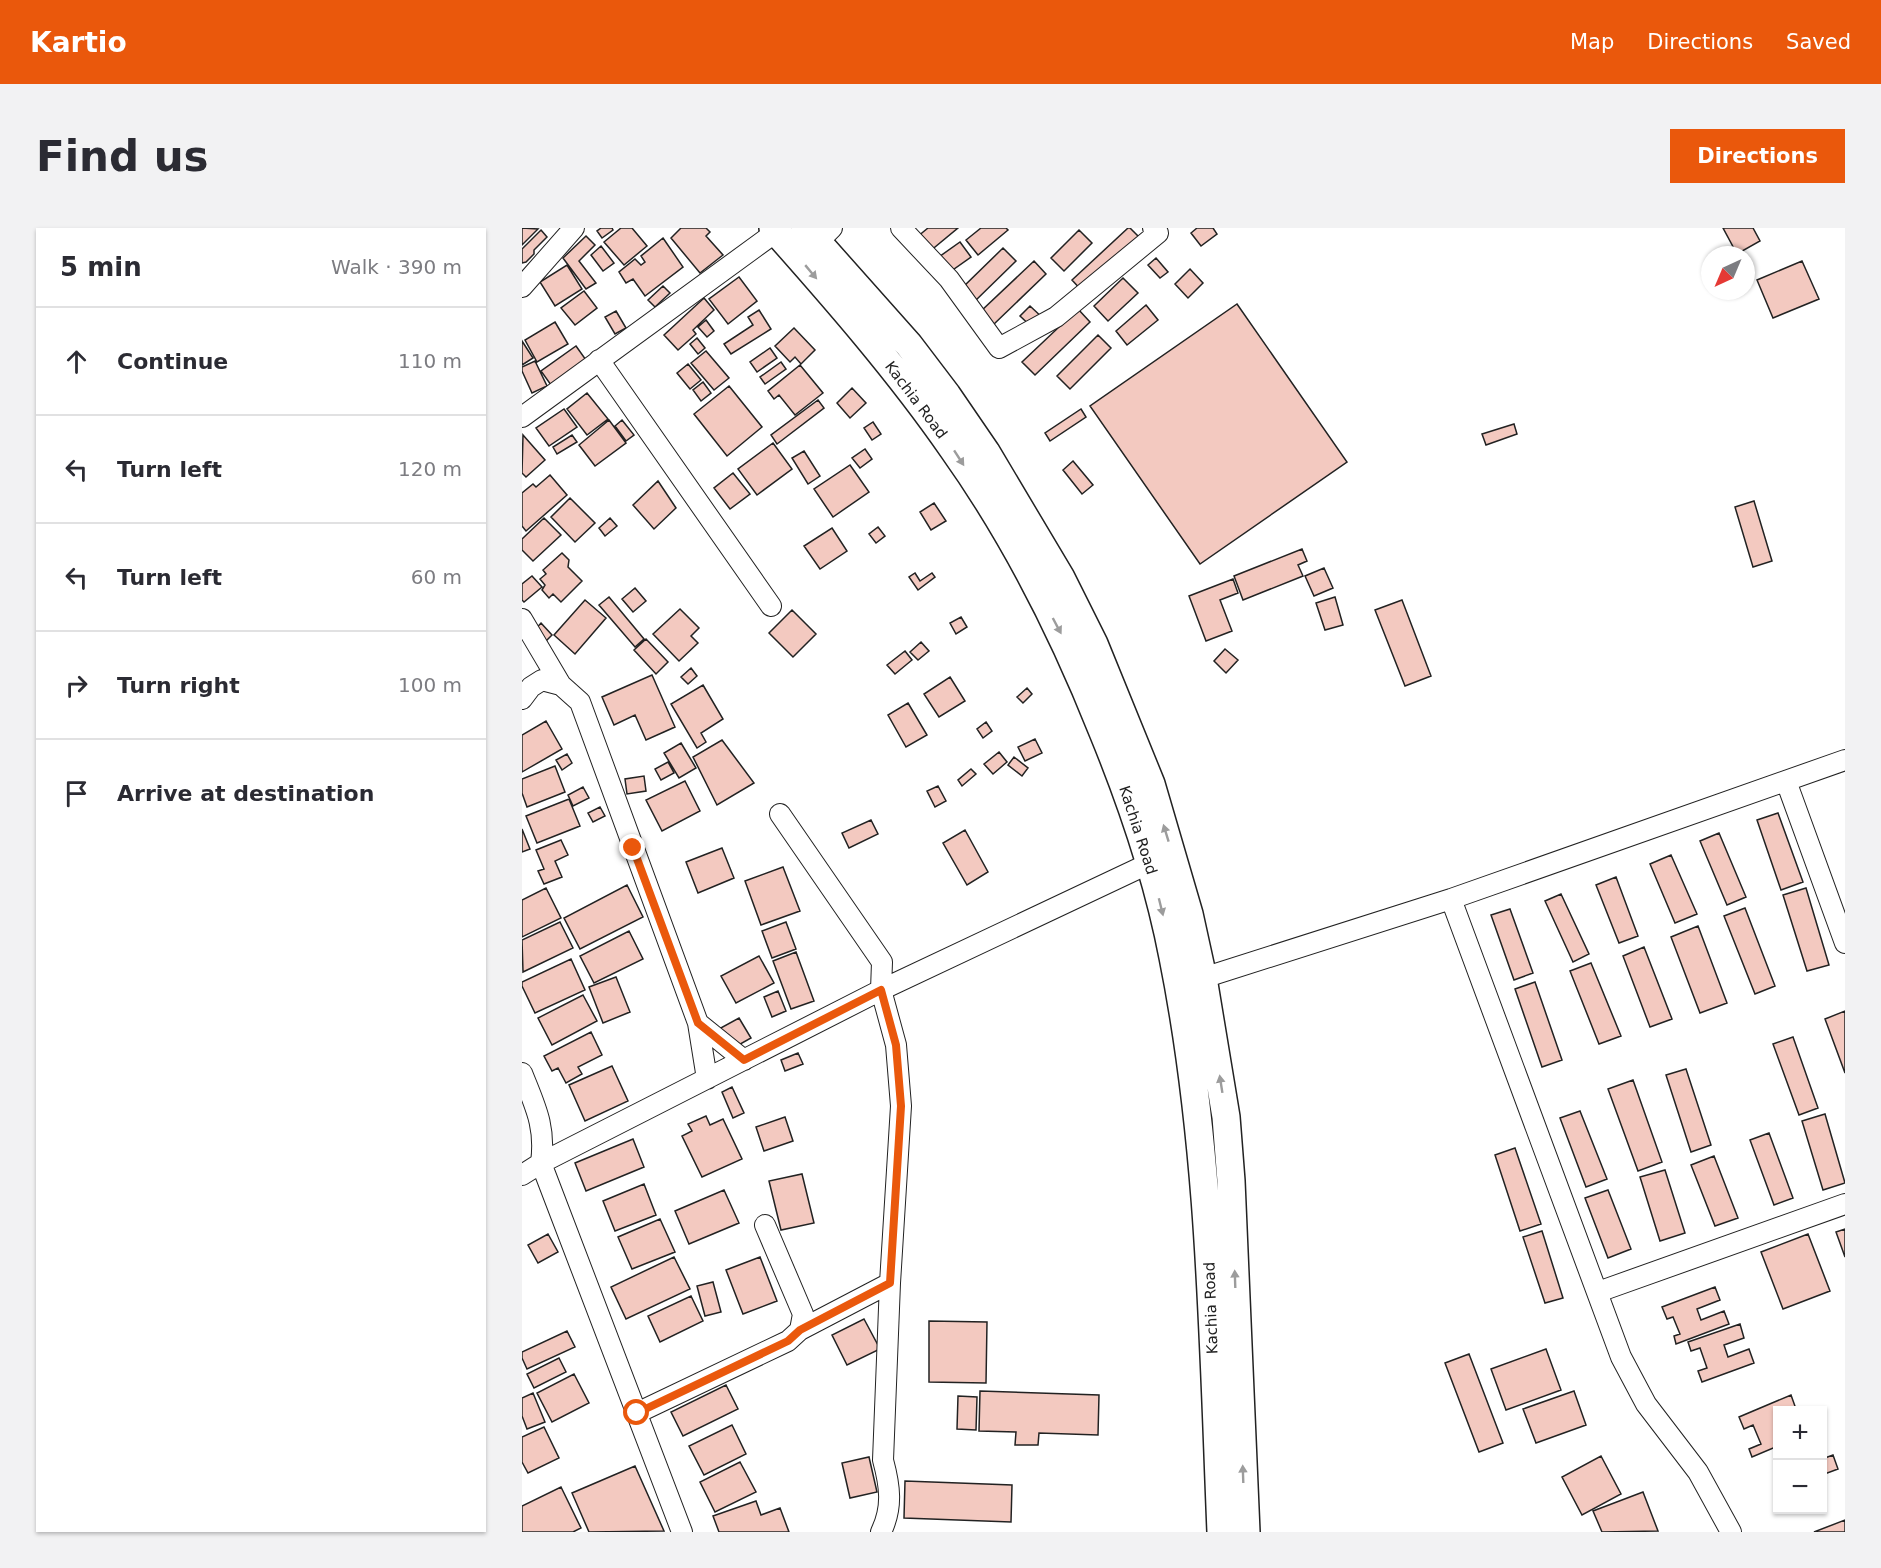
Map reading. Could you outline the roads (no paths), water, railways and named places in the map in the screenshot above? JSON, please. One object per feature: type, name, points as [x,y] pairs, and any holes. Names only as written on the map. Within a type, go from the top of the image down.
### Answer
[{"type":"highway","name":"Kachia Road","points":[[775,230],[873,344],[909,390],[954,450],[996,516],[1065,642],[1141,830],[1173,954],[1195,1085],[1209,1239],[1221,1532]]},
{"type":"highway","name":"Kachia Road","points":[[818,233],[909,345],[986,452],[1061,578],[1095,644],[1151,784],[1189,914],[1203,978],[1226,1118],[1232,1181],[1246,1532]]},
{"type":"street","points":[[522,287],[574,228]]},
{"type":"street","points":[[902,228],[949,279],[999,348],[1056,317],[1158,233],[1153,228]]},
{"type":"street","points":[[522,417],[775,230]]},
{"type":"street","points":[[599,360],[771,606]]},
{"type":"street","points":[[522,619],[561,685],[580,702],[698,1023],[707,1079]]},
{"type":"street","points":[[522,699],[531,687],[542,680],[561,685]]},
{"type":"street","points":[[1203,978],[1451,899],[1845,760]]},
{"type":"street","points":[[1786,781],[1845,943]]},
{"type":"street","points":[[780,814],[882,962],[881,990],[896,1045],[901,1106],[890,1283],[883,1460],[890,1484],[890,1507],[881,1532]]},
{"type":"street","points":[[522,1175],[541,1162],[881,990],[1150,863]]},
{"type":"street","points":[[1451,899],[1621,1357],[1646,1404],[1698,1472],[1731,1532]]},
{"type":"street","points":[[698,1023],[744,1060]]},
{"type":"street","points":[[522,1073],[539,1114],[544,1142],[541,1162],[682,1532]]},
{"type":"street","points":[[1598,1292],[1845,1204]]},
{"type":"street","points":[[765,1225],[803,1314],[800,1330]]},
{"type":"street","points":[[637,1413],[788,1341],[800,1330],[890,1283]]}]
